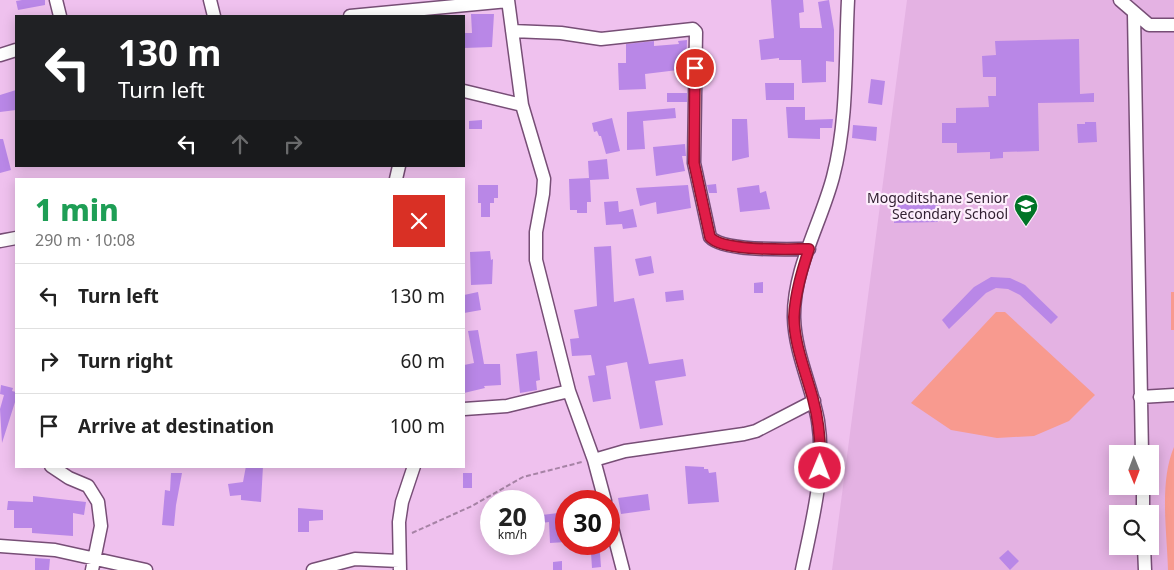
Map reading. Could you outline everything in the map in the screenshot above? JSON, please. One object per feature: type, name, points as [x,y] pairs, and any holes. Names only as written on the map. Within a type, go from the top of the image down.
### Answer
[{"type":"street","points":[[56,0],[60,15]]},
{"type":"street","points":[[210,0],[214,15]]},
{"type":"street","points":[[367,15],[419,12],[508,0],[522,105],[544,179],[544,194],[536,232],[536,260],[569,391],[594,460],[602,490]]},
{"type":"street","points":[[802,570],[820,468],[821,446],[814,401],[797,338],[794,318],[798,286],[833,177],[841,133],[848,0]]},
{"type":"street","points":[[1120,0],[1149,25],[1174,25]]},
{"type":"street","points":[[1134,14],[1142,445]]},
{"type":"street","points":[[512,31],[561,33],[601,39],[693,29],[696,32],[694,163],[710,237],[732,246],[746,248],[809,249]]},
{"type":"street","points":[[0,54],[15,50]]},
{"type":"street","points":[[465,91],[522,105]]},
{"type":"street","points":[[0,241],[15,238]]},
{"type":"street","points":[[465,410],[507,406],[569,391]]},
{"type":"street","points":[[1140,397],[1174,395]]},
{"type":"street","points":[[594,460],[625,451],[756,431],[814,401]]},
{"type":"street","points":[[54,468],[69,478],[88,486],[98,502],[101,526],[93,564]]},
{"type":"street","points":[[313,570],[344,560],[356,559],[400,566],[402,502],[413,468]]},
{"type":"street","points":[[0,546],[55,550],[93,564],[146,570]]},
{"type":"street","points":[[619,555],[623,570]]},
{"type":"street","points":[[1144,555],[1145,570]]},
{"type":"path","points":[[400,538],[472,506],[523,477],[594,460]]},
{"type":"shaded area","name":"Mogoditshane Senior Secondary School","points":[[907,0],[1174,0],[1174,570],[832,570]]},
{"type":"shaded area","points":[[1171,292],[1174,292],[1174,330],[1171,330]]},
{"type":"shaded area","points":[[996,312],[1005,312],[1095,395],[1069,421],[1034,436],[997,438],[951,430],[911,403]]},
{"type":"shaded area","points":[[1174,447],[1174,570],[1168,570],[1165,491],[1169,461]]},
{"type":"building","points":[[45,0],[45,5],[18,10],[16,1]]},
{"type":"building","points":[[771,0],[803,0],[804,12],[799,13],[800,28],[822,28],[818,2],[829,0],[834,30],[834,62],[826,61],[826,82],[802,83],[801,60],[779,60],[779,58],[761,60],[759,40],[774,38]]},
{"type":"building","points":[[471,14],[494,14],[492,47],[465,48],[465,33],[472,33]]},
{"type":"building","points":[[1079,39],[1080,94],[1094,93],[1094,102],[1038,103],[1039,151],[1003,152],[1003,158],[990,159],[990,152],[957,153],[957,143],[942,143],[942,123],[956,123],[956,108],[989,107],[988,96],[996,96],[996,77],[983,77],[982,56],[996,55],[995,41]]},
{"type":"building","points":[[687,40],[686,69],[645,74],[646,89],[619,90],[618,63],[626,63],[626,44],[654,41],[654,46],[679,44],[678,41]]},
{"type":"building","points":[[871,79],[885,81],[882,105],[868,103]]},
{"type":"building","points":[[765,83],[794,83],[794,100],[766,100]]},
{"type":"building","points":[[15,90],[15,110],[0,112],[0,95]]},
{"type":"building","points":[[667,93],[687,93],[687,102],[667,102]]},
{"type":"building","points":[[786,107],[805,107],[805,120],[833,119],[832,128],[820,128],[820,139],[788,138]]},
{"type":"building","points":[[675,108],[676,118],[643,121],[645,149],[627,150],[627,112]]},
{"type":"building","points":[[612,118],[620,151],[606,154],[601,136],[599,136],[597,131],[594,132],[592,123]]},
{"type":"building","points":[[732,119],[747,119],[749,157],[732,161]]},
{"type":"building","points":[[482,120],[482,129],[469,129],[469,121]]},
{"type":"building","points":[[1085,122],[1096,122],[1097,142],[1078,143],[1077,124],[1085,124]]},
{"type":"building","points":[[853,125],[877,127],[876,141],[852,138]]},
{"type":"building","points":[[0,139],[3,139],[11,170],[0,173]]},
{"type":"building","points":[[685,144],[686,156],[682,156],[685,171],[656,176],[653,147]]},
{"type":"building","points":[[607,159],[609,179],[590,180],[591,202],[587,202],[587,213],[577,213],[577,210],[570,210],[569,179],[589,178],[588,161]]},
{"type":"building","points":[[716,184],[717,193],[709,193],[707,185]]},
{"type":"building","points":[[478,185],[498,185],[498,198],[494,198],[494,203],[490,203],[490,217],[481,217],[481,203],[478,203]]},
{"type":"building","points":[[688,185],[691,208],[657,214],[656,202],[640,206],[636,188]]},
{"type":"building","points":[[759,185],[760,193],[766,191],[770,209],[740,212],[737,188]]},
{"type":"building","points":[[618,201],[619,212],[633,209],[637,227],[623,229],[622,224],[606,225],[604,202]]},
{"type":"building","points":[[894,201],[938,201],[938,222],[894,223]]},
{"type":"building","points":[[611,246],[614,302],[634,298],[649,364],[683,359],[686,376],[655,381],[663,425],[640,429],[627,362],[606,366],[611,399],[593,402],[588,376],[595,375],[591,355],[572,356],[570,339],[579,338],[574,310],[597,306],[594,247]]},
{"type":"building","points":[[490,251],[491,260],[493,259],[492,284],[471,285],[470,252]]},
{"type":"building","points":[[651,256],[654,273],[639,276],[635,259]]},
{"type":"building","points":[[991,277],[1010,278],[1025,285],[1058,317],[1051,324],[1020,295],[1008,289],[996,288],[986,293],[949,329],[942,320],[974,287]]},
{"type":"building","points":[[763,282],[763,293],[754,293],[754,283]]},
{"type":"building","points":[[683,290],[684,300],[666,302],[665,292]]},
{"type":"building","points":[[478,292],[481,310],[465,313],[465,295]]},
{"type":"building","points":[[478,330],[484,364],[500,364],[501,385],[484,386],[485,388],[465,393],[465,365],[474,363],[468,331]]},
{"type":"building","points":[[537,351],[540,380],[536,381],[537,390],[520,393],[516,354]]},
{"type":"building","points":[[1,385],[13,388],[12,391],[15,392],[15,402],[2,443],[0,409],[4,395],[0,394]]},
{"type":"building","points":[[685,466],[704,467],[704,469],[708,469],[709,473],[716,472],[719,502],[688,504]]},
{"type":"building","points":[[246,468],[263,468],[261,502],[241,500],[241,495],[230,496],[228,484],[243,482]]},
{"type":"building","points":[[171,473],[182,473],[174,526],[162,525],[165,490],[170,491]]},
{"type":"building","points":[[463,473],[472,473],[472,488],[463,488]]},
{"type":"building","points":[[648,494],[650,510],[621,514],[620,498]]},
{"type":"building","points":[[33,496],[86,502],[84,515],[73,513],[73,536],[32,533],[32,528],[14,528],[14,510],[7,510],[8,501],[33,502]]},
{"type":"building","points":[[298,508],[323,510],[323,520],[309,521],[309,532],[298,532]]},
{"type":"building","points":[[555,513],[555,543],[550,543],[549,522],[545,523],[545,515]]},
{"type":"building","points":[[1008,550],[1019,561],[1010,570],[999,558]]},
{"type":"building","points":[[591,555],[600,555],[601,567],[592,568]]},
{"type":"building","points":[[35,558],[50,559],[49,570],[35,570]]},
{"type":"building","points":[[562,561],[562,570],[553,570],[553,562]]},
{"type":"place","name":"Mogoditshane Senior Secondary School","points":[[1026,227]]},
{"type":"route","points":[[695,68],[694,163],[708,234],[712,240],[732,246],[809,249],[798,286],[794,318],[803,364],[816,411],[821,446],[820,468]]}]
